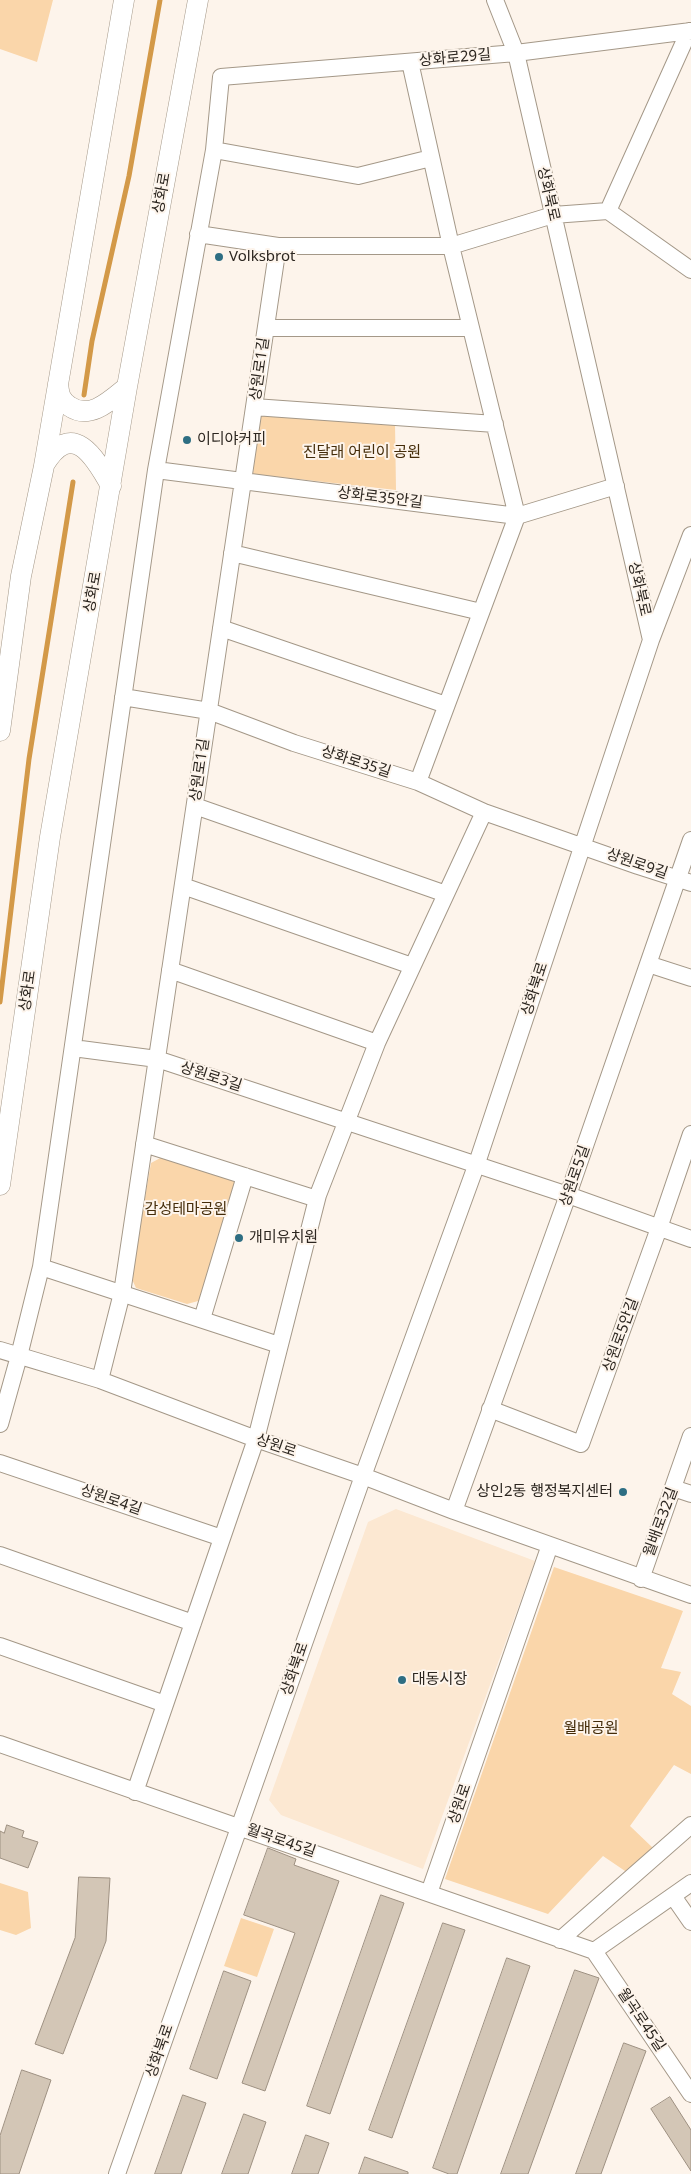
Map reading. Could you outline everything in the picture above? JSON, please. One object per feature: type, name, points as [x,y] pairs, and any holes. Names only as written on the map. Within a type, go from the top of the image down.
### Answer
[{"type":"main road","points":[[0,731],[21,576],[44,466],[124,0]]},
{"type":"main road","name":"상화로","points":[[0,1186],[50,837],[127,387],[198,0]]},
{"type":"main road","points":[[58,381],[59,395],[63,402],[81,412],[96,410],[127,387]]},
{"type":"main road","points":[[44,466],[52,452],[58,447],[79,445],[91,453],[111,486]]},
{"type":"street","name":"상화북로","points":[[117,2174],[363,1476],[476,1166],[651,640],[516,53],[495,0]]},
{"type":"street","name":"상화로29길","points":[[214,150],[221,77],[516,53],[690,31]]},
{"type":"street","name":"상화로29길","points":[[608,211],[690,31]]},
{"type":"street","points":[[410,62],[451,246],[518,516],[418,782]]},
{"type":"street","points":[[0,1424],[41,1267],[156,470],[214,150],[358,176],[431,158]]},
{"type":"street","points":[[198,234],[278,246],[451,246],[553,215],[608,211],[691,270]]},
{"type":"street","name":"상원로1길","points":[[100,1380],[122,1293],[278,246]]},
{"type":"street","points":[[266,328],[471,328]]},
{"type":"street","points":[[254,407],[495,424]]},
{"type":"street","name":"상화로35안길","points":[[156,470],[518,516]]},
{"type":"street","points":[[518,516],[616,486]]},
{"type":"street","points":[[651,640],[691,535]]},
{"type":"street","points":[[232,553],[481,612]]},
{"type":"street","points":[[221,628],[446,705]]},
{"type":"street","name":"상화로35길","points":[[123,697],[209,711],[294,743],[418,782],[484,812],[582,845]]},
{"type":"street","points":[[194,806],[446,894]]},
{"type":"street","points":[[136,1792],[256,1439],[317,1199],[377,1043],[484,812]]},
{"type":"street","name":"상원로5길","points":[[454,1511],[568,1195],[648,964],[684,880],[691,840]]},
{"type":"street","name":"상원로9길","points":[[582,845],[684,880]]},
{"type":"street","points":[[183,886],[412,966]]},
{"type":"street","points":[[648,964],[691,978]]},
{"type":"street","points":[[170,970],[377,1043]]},
{"type":"street","name":"상원로3길","points":[[73,1048],[157,1059],[347,1120]]},
{"type":"street","points":[[347,1120],[691,1239]]},
{"type":"street","name":"상원로5안길","points":[[490,1410],[581,1444],[660,1228],[691,1135]]},
{"type":"street","points":[[144,1144],[317,1199]]},
{"type":"street","points":[[202,1320],[245,1176]]},
{"type":"street","points":[[41,1267],[279,1345]]},
{"type":"street","name":"상원로","points":[[0,1350],[100,1380],[256,1439],[691,1595]]},
{"type":"street","name":"월배로32길","points":[[641,1578],[691,1436]]},
{"type":"street","name":"상원로4길","points":[[0,1463],[222,1538]]},
{"type":"street","points":[[673,1488],[691,1494]]},
{"type":"street","name":"상원로","points":[[429,1893],[550,1545]]},
{"type":"street","points":[[0,1555],[193,1624]]},
{"type":"street","points":[[0,1646],[165,1704]]},
{"type":"street","name":"월곡로45길","points":[[0,1744],[240,1826],[594,1951],[691,2094]]},
{"type":"street","points":[[560,1940],[691,1825]]},
{"type":"street","points":[[594,1951],[691,1883]]},
{"type":"street","points":[[673,1896],[691,1922]]},
{"type":"shaded area","name":"대동시장","points":[[396,1509],[535,1561],[423,1869],[281,1815],[269,1800],[368,1522]]},
{"type":"green space","points":[[0,0],[53,0],[37,62],[0,49]]},
{"type":"green space","name":"진달래 어린이 공원","points":[[260,413],[395,423],[396,490],[253,474]]},
{"type":"green space","name":"감성테마공원","points":[[164,1156],[233,1176],[237,1186],[202,1300],[187,1304],[136,1288],[131,1277],[151,1163]]},
{"type":"green space","name":"월배공원","points":[[554,1567],[683,1611],[661,1668],[681,1672],[672,1694],[691,1706],[691,1774],[674,1765],[630,1826],[653,1848],[628,1873],[603,1856],[548,1914],[445,1879]]},
{"type":"green space","points":[[0,1883],[28,1892],[31,1928],[16,1935],[0,1930]]},
{"type":"green space","points":[[241,1918],[274,1929],[257,1977],[224,1966]]},
{"type":"building","points":[[7,1825],[24,1831],[22,1837],[38,1842],[28,1868],[0,1858],[0,1831],[4,1833]]},
{"type":"building","points":[[268,1848],[296,1859],[294,1865],[339,1881],[265,2091],[242,2083],[295,1933],[244,1915]]},
{"type":"building","points":[[79,1877],[110,1878],[106,1941],[63,2054],[35,2044],[75,1938]]},
{"type":"building","points":[[381,1895],[404,1903],[330,2114],[307,2106]]},
{"type":"building","points":[[443,1923],[465,1930],[392,2138],[369,2130]]},
{"type":"building","points":[[507,1958],[530,1966],[457,2174],[449,2174],[433,2168]]},
{"type":"building","points":[[575,1970],[599,1978],[528,2174],[501,2174]]},
{"type":"building","points":[[224,1971],[251,1981],[217,2079],[190,2069]]},
{"type":"building","points":[[624,2043],[646,2051],[601,2174],[576,2174]]},
{"type":"building","points":[[22,2070],[51,2080],[19,2174],[0,2174],[0,2136]]},
{"type":"building","points":[[183,2095],[206,2103],[181,2174],[155,2174]]},
{"type":"building","points":[[670,2097],[691,2130],[691,2171],[651,2109]]},
{"type":"building","points":[[244,2114],[266,2122],[248,2174],[222,2174]]},
{"type":"building","points":[[306,2135],[329,2143],[318,2174],[292,2174]]},
{"type":"building","points":[[365,2157],[408,2172],[408,2174],[359,2174]]},
{"type":"waterway","points":[[84,395],[92,341],[129,176],[160,0]]},
{"type":"waterway","points":[[0,1002],[29,759],[73,482]]},
{"type":"place","name":"Volksbrot","points":[[219,257]]},
{"type":"place","name":"이디야커피","points":[[187,440]]},
{"type":"place","name":"개미유치원","points":[[239,1238]]},
{"type":"place","name":"상인2동 행정복지센터","points":[[623,1492]]},
{"type":"place","name":"대동시장","points":[[402,1680]]}]
